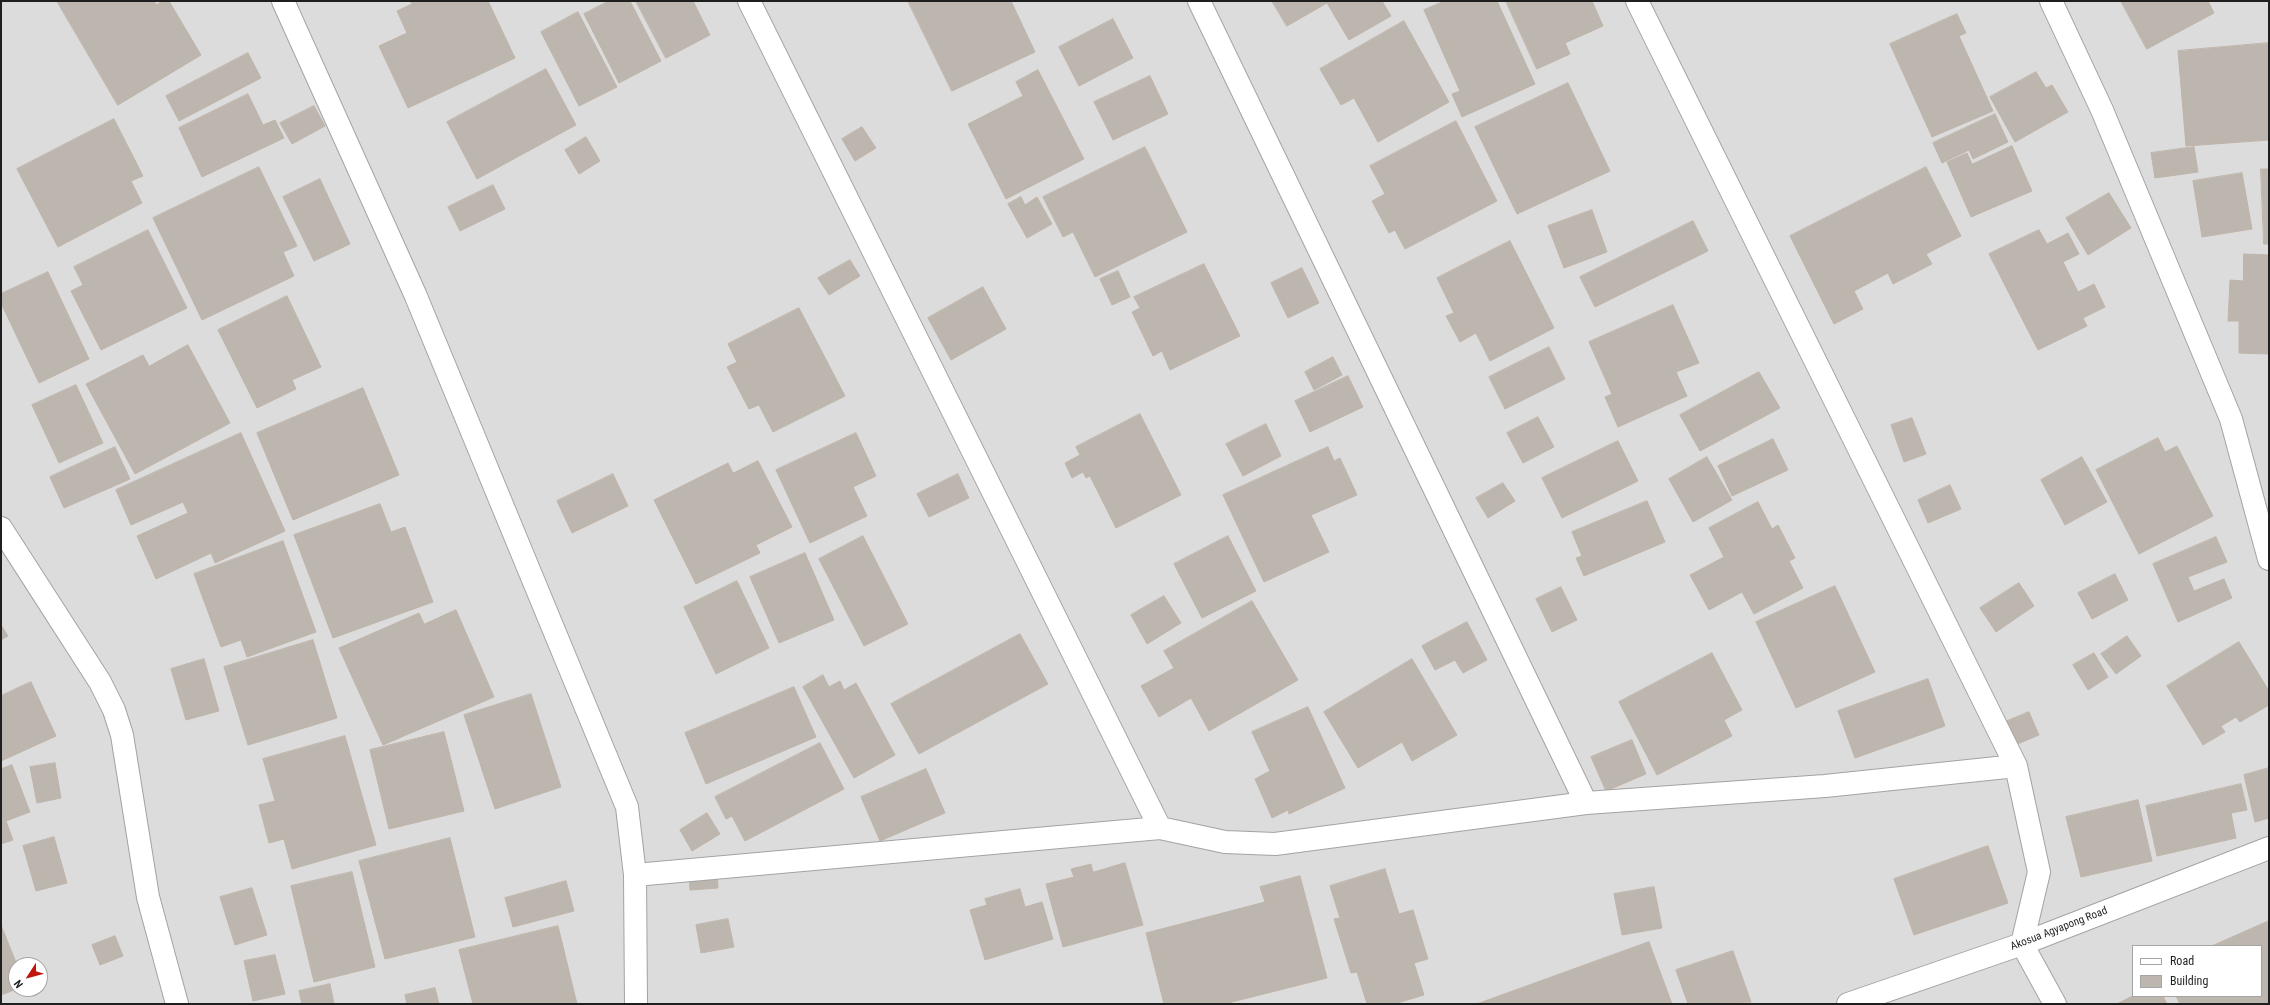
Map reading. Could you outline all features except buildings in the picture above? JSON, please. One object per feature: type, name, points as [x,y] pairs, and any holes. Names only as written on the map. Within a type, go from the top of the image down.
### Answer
[{"type":"street","points":[[283,1],[415,294],[627,807],[635,875],[636,1004]]},
{"type":"street","points":[[749,1],[1160,828]]},
{"type":"street","points":[[1199,1],[1586,803]]},
{"type":"street","points":[[1637,1],[2016,766],[2039,872],[2022,944],[2054,1004]]},
{"type":"street","points":[[2051,1],[2102,110],[2231,419],[2269,559]]},
{"type":"street","points":[[1,528],[100,682],[114,710],[122,735],[148,897],[177,1004]]},
{"type":"street","points":[[635,875],[1160,828],[1225,842],[1275,844],[1586,803],[1824,786],[2016,766]]},
{"type":"street","name":"Akosua Agyapong Road","points":[[1848,1004],[2022,944],[2269,848]]},
{"type":"shaded area","points":[[1,1],[2269,1],[2269,1004],[1,1004]]}]
